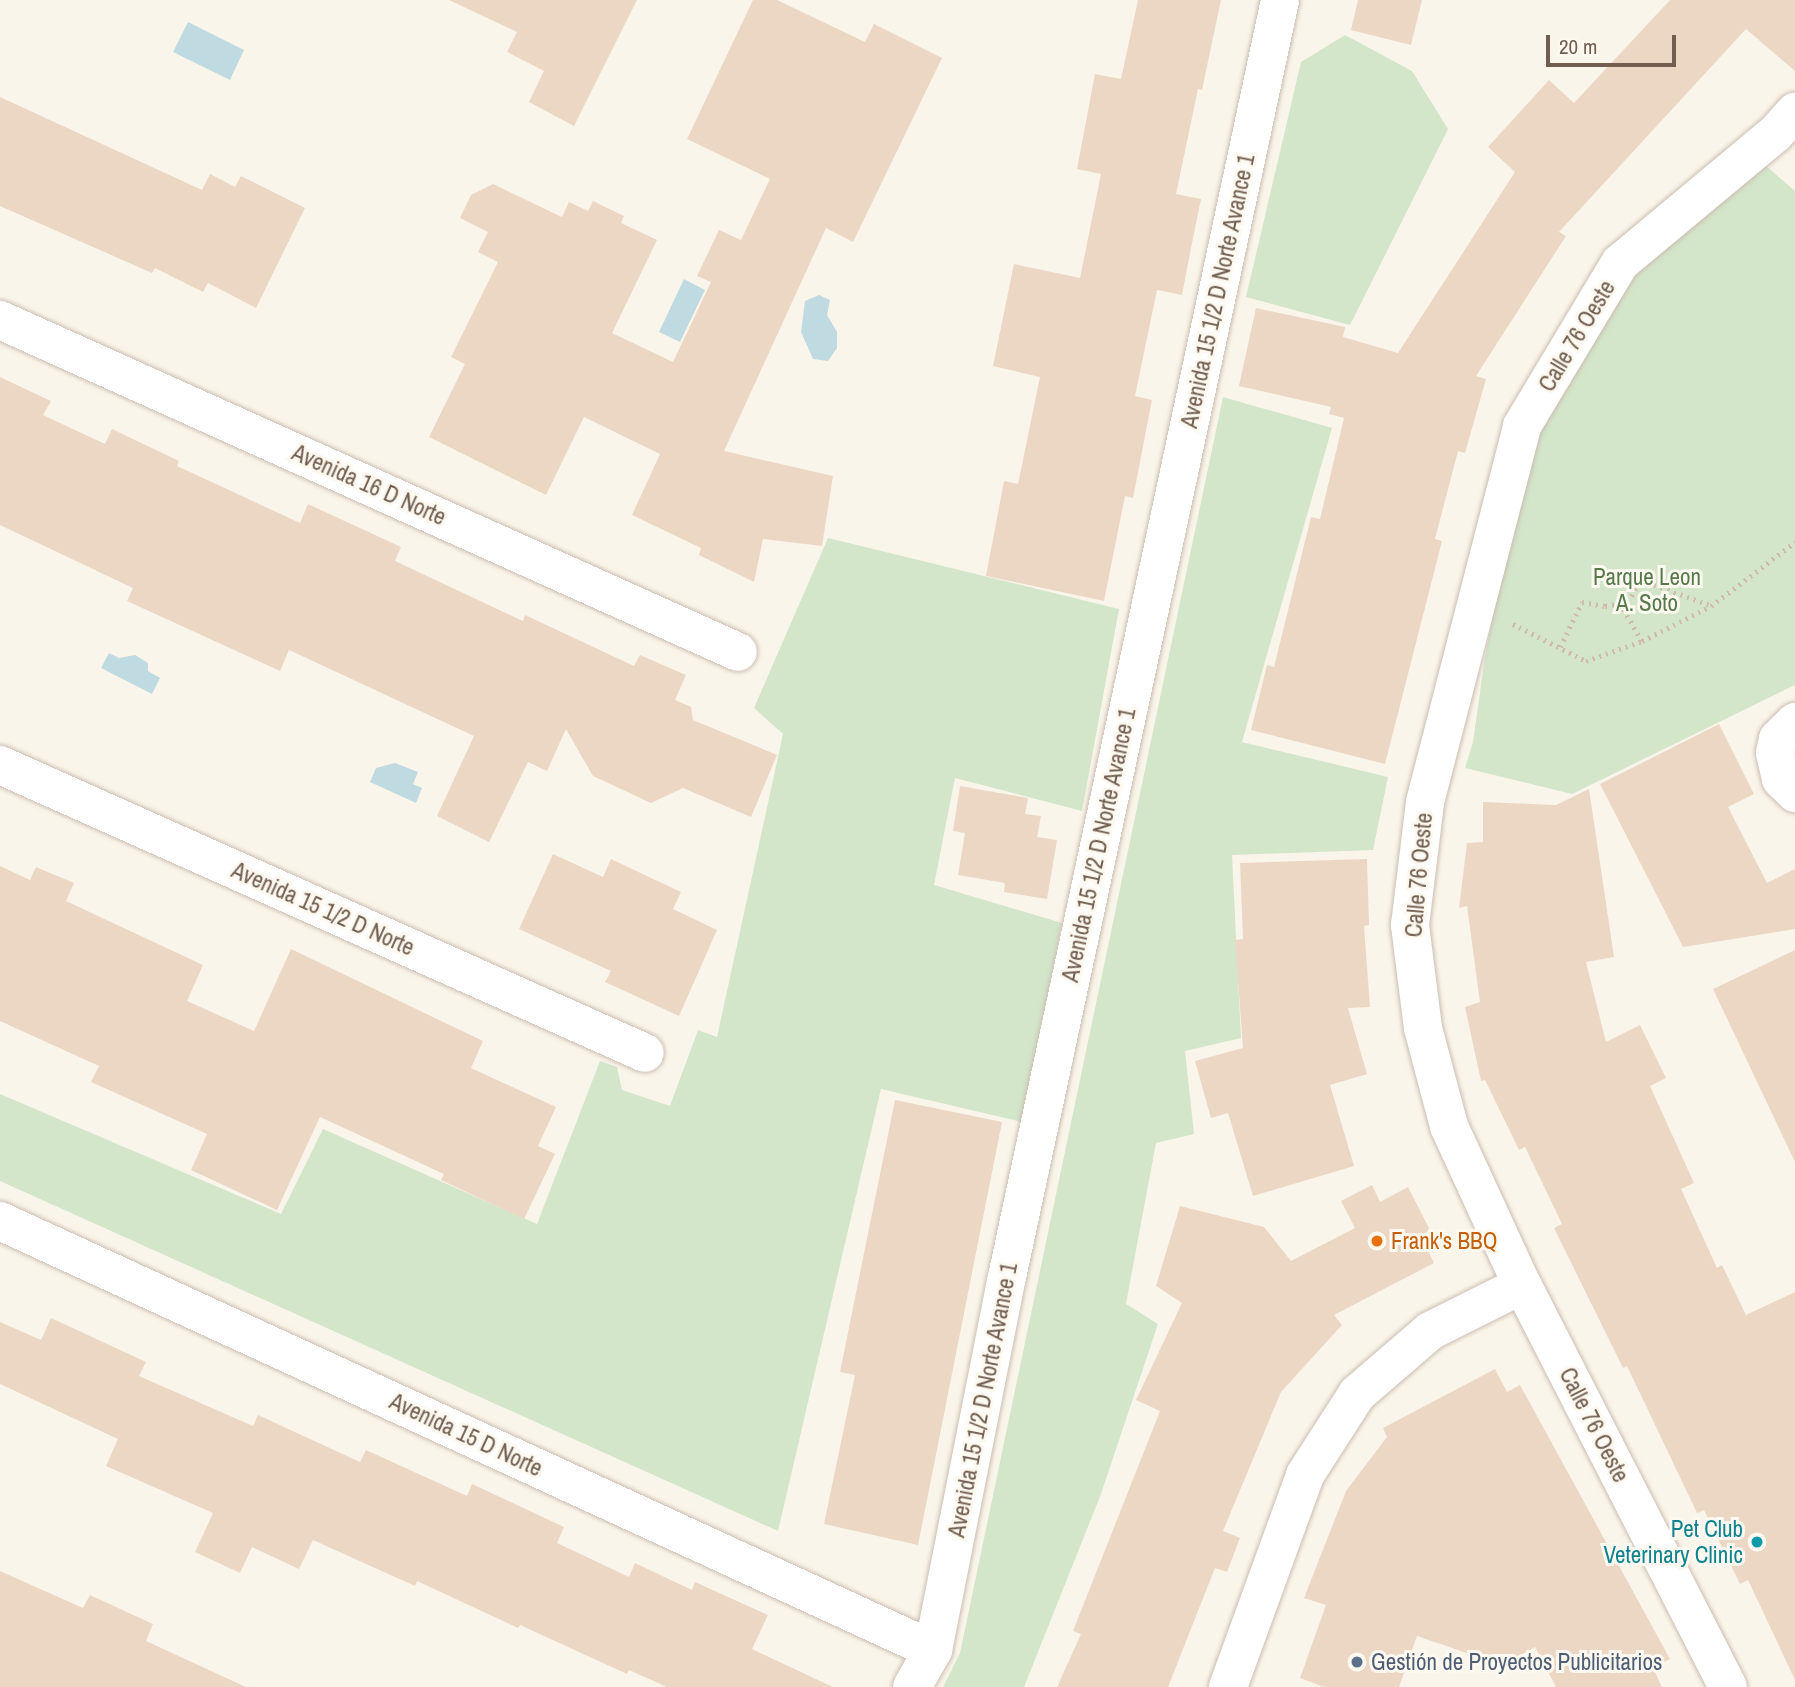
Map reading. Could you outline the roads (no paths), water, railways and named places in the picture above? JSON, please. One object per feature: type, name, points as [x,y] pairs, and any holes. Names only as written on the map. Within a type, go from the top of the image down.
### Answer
[{"type":"street","name":"Avenida 15 1/2 D Norte Avance 1","points":[[912,1687],[933,1650],[1010,1263],[1280,0]]},
{"type":"street","name":"Calle 76 Oeste","points":[[1728,1687],[1522,1285],[1449,1126],[1423,1028],[1410,925],[1425,802],[1522,426],[1620,263],[1788,133]]},
{"type":"street","name":"Avenida 16 D Norte","points":[[0,320],[738,652]]},
{"type":"street","points":[[1795,722],[1778,740],[1775,753],[1781,779],[1795,793]]},
{"type":"street","name":"Avenida 15 1/2 D Norte","points":[[0,765],[645,1053]]},
{"type":"street","name":"Avenida 15 D Norte","points":[[0,1221],[933,1650]]},
{"type":"street","points":[[1228,1687],[1305,1475],[1357,1394],[1430,1331],[1522,1285]]},
{"type":"water","points":[[188,22],[244,50],[230,80],[173,52]]},
{"type":"water","points":[[684,279],[705,290],[680,342],[659,332]]},
{"type":"water","points":[[819,295],[830,300],[827,315],[837,332],[837,348],[828,361],[813,359],[801,332],[805,301]]},
{"type":"water","points":[[109,653],[119,658],[135,655],[148,663],[148,671],[160,678],[152,694],[101,668]]},
{"type":"water","points":[[395,763],[418,772],[413,784],[422,788],[416,803],[370,782],[376,768]]},
{"type":"place","name":"Frank's BBQ","points":[[1377,1241]]},
{"type":"place","name":"Pet Club Veterinary Clinic","points":[[1757,1542]]},
{"type":"place","name":"Gestión de Proyectos Publicitarios","points":[[1357,1662]]},
{"type":"park label","name":"Parque Leon A. Soto","points":[[1647,590]]}]
